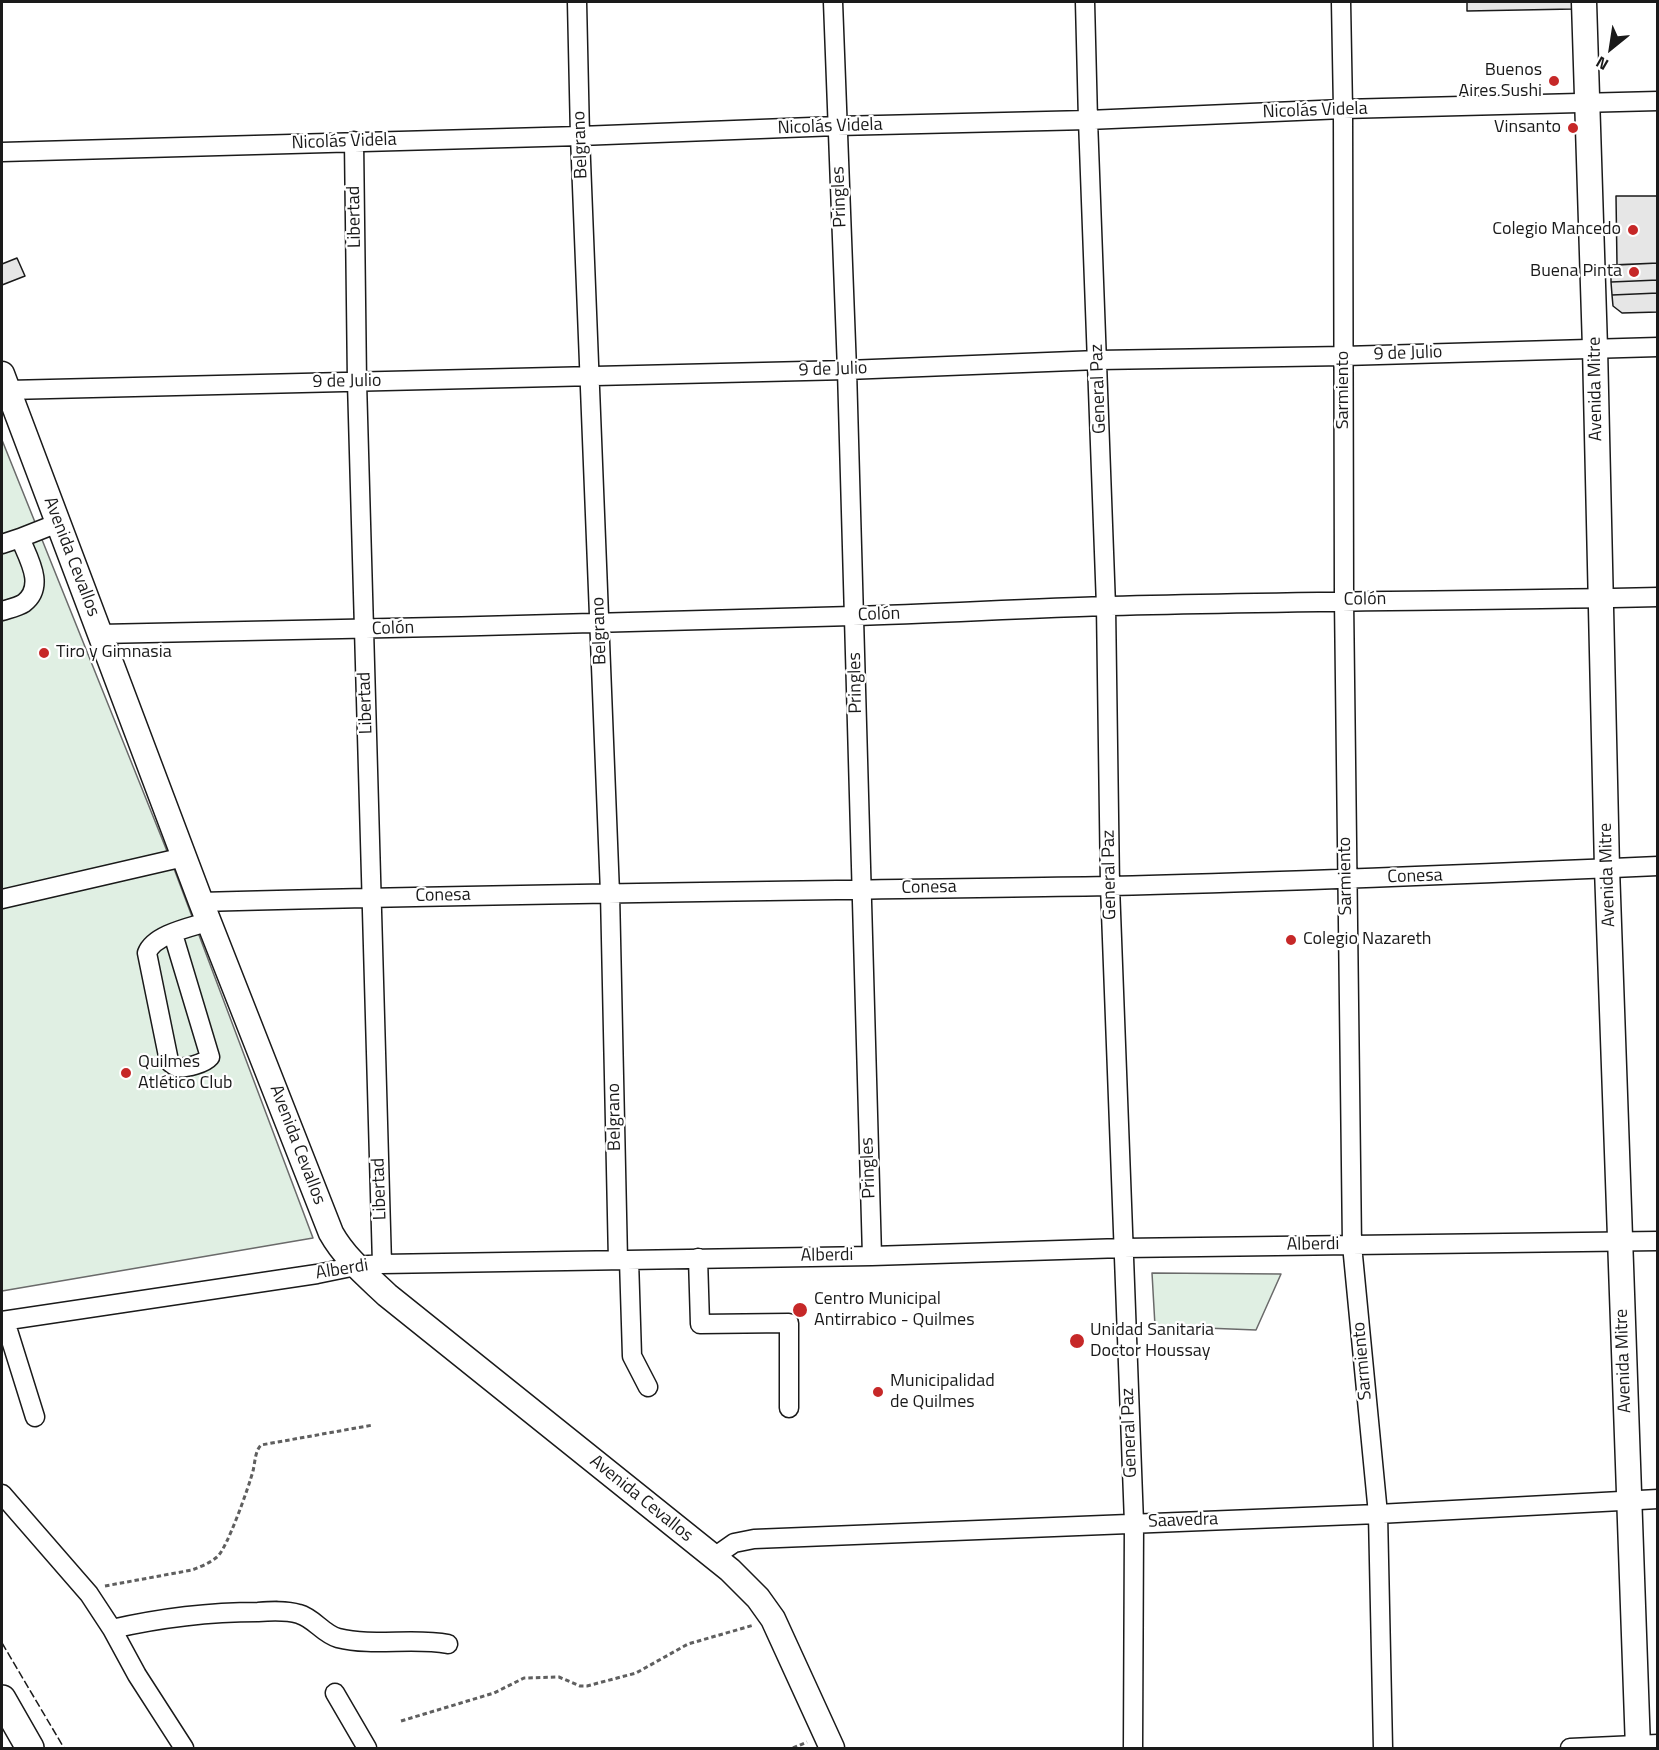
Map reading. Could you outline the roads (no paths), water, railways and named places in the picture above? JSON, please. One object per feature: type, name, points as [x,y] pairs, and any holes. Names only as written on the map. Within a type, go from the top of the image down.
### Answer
[{"type":"highway","points":[[2,1698],[30,1749]]},
{"type":"main road","name":"Avenida Mitre","points":[[1584,2],[1595,348],[1607,868],[1629,1500],[1644,1746]]},
{"type":"main road","name":"Avenida Cevallos","points":[[5,382],[205,912],[331,1233],[338,1245],[356,1266],[387,1295],[730,1570],[751,1591],[773,1619],[832,1749]]},
{"type":"street","name":"Belgrano","points":[[577,2],[580,136],[591,375],[623,1260],[632,1356],[648,1387]]},
{"type":"street","name":"Pringles","points":[[832,2],[855,616],[872,1256]]},
{"type":"street","name":"General Paz","points":[[1085,2],[1106,606],[1110,886],[1134,1523],[1133,1749]]},
{"type":"street","name":"Sarmiento","points":[[1341,2],[1346,880],[1352,1245],[1378,1514],[1383,1749]]},
{"type":"street","name":"Nicolás Videla","points":[[2,152],[1658,101]]},
{"type":"street","name":"Libertad","points":[[354,141],[357,382],[382,1264]]},
{"type":"street","name":"9 de Julio","points":[[5,382],[357,382],[847,370],[1098,360],[1658,347]]},
{"type":"street","points":[[2,544],[58,523]]},
{"type":"street","points":[[2,611],[23,603],[34,592],[36,580],[20,538]]},
{"type":"street","name":"Colón","points":[[100,634],[364,630],[1344,600],[1658,597]]},
{"type":"street","points":[[2,899],[184,857]]},
{"type":"street","name":"Conesa","points":[[173,934],[210,1056],[205,1062],[176,1067],[169,1061],[147,953],[153,943],[160,938],[173,934],[205,912],[372,897],[1110,886],[1346,880],[1658,866]]},
{"type":"street","name":"Alberdi","points":[[3,1321],[317,1274],[356,1266],[382,1264],[872,1256],[1123,1248],[1658,1241]]},
{"type":"street","points":[[698,1258],[700,1324],[789,1323],[789,1408]]},
{"type":"street","points":[[3,1321],[35,1417]]},
{"type":"street","points":[[2,1494],[86,1591],[112,1629],[141,1682],[184,1749]]},
{"type":"street","name":"Saavedra","points":[[714,1557],[734,1543],[754,1539],[1378,1514],[1658,1499]]},
{"type":"street","points":[[112,1629],[151,1620],[218,1612],[285,1611],[306,1616],[338,1638],[370,1641],[433,1641],[448,1644]]},
{"type":"street","points":[[335,1693],[367,1749]]},
{"type":"street","points":[[1570,1749],[1644,1746]]},
{"type":"place","name":"Buenos Aires Sushi","points":[[1554,81]]},
{"type":"place","name":"Vinsanto","points":[[1573,128]]},
{"type":"place","name":"Colegio Mancedo","points":[[1633,230]]},
{"type":"place","name":"Buena Pinta","points":[[1634,272]]},
{"type":"place","name":"Tiro y Gimnasia","points":[[44,653]]},
{"type":"place","name":"Colegio Nazareth","points":[[1291,940]]},
{"type":"place","name":"Quilmes Atlético Club","points":[[126,1073]]},
{"type":"place","name":"Centro Municipal Antirrabico - Quilmes","points":[[800,1310]]},
{"type":"place","name":"Unidad Sanitaria Doctor Houssay","points":[[1077,1341]]},
{"type":"place","name":"Municipalidad de Quilmes","points":[[878,1392]]}]
